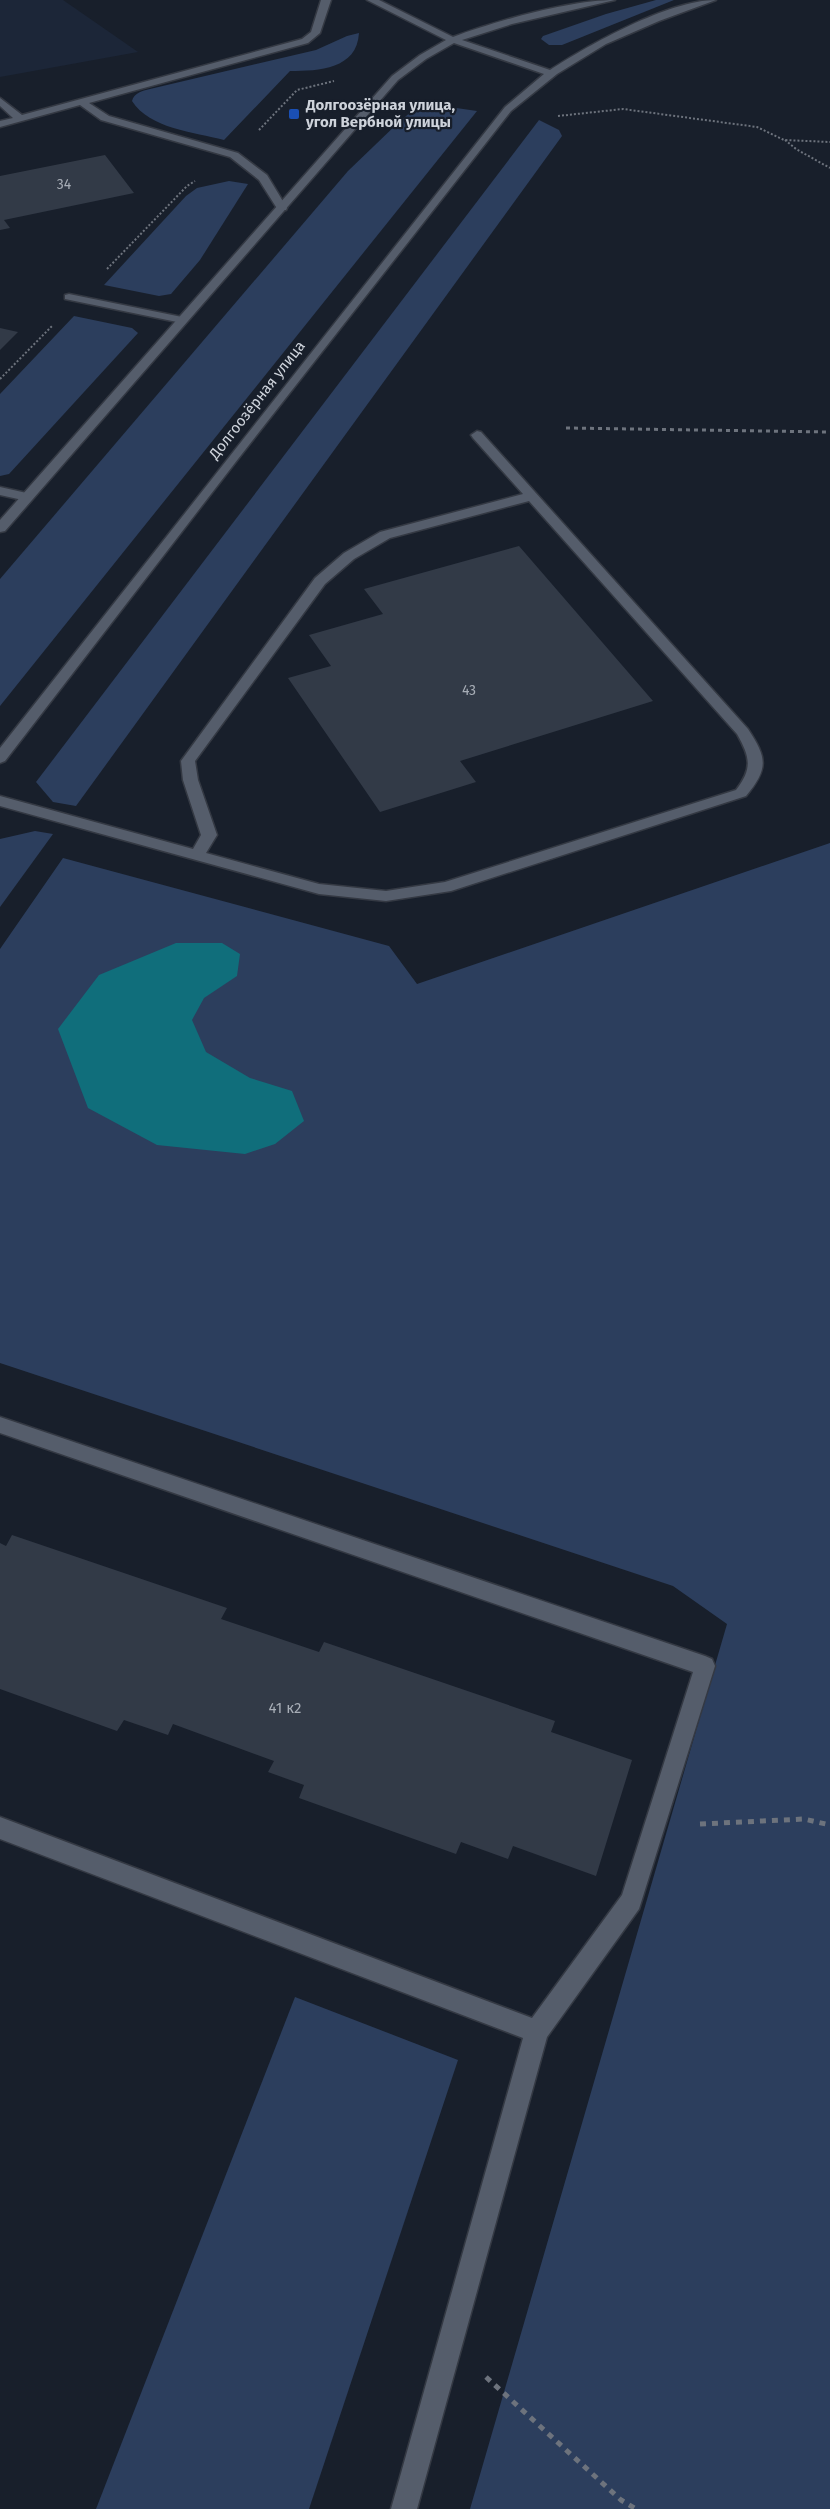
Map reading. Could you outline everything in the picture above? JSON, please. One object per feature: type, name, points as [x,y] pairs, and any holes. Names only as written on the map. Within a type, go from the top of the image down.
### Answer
[{"type":"main road","points":[[0,124],[304,41],[315,33],[326,0]]},
{"type":"main road","points":[[372,0],[453,40],[551,73]]},
{"type":"main road","points":[[0,528],[395,78],[420,59],[453,40],[488,29],[610,0]]},
{"type":"main road","name":"Долгоозёрная улица","points":[[0,758],[234,456],[501,119],[522,96],[580,53],[678,10],[711,0]]},
{"type":"main road","points":[[0,101],[19,118]]},
{"type":"main road","points":[[81,101],[89,110],[105,118],[234,154],[265,177],[282,208]]},
{"type":"main road","points":[[73,298],[182,320]]},
{"type":"main road","points":[[0,801],[319,890],[386,896],[446,887],[741,793],[752,779],[756,755],[743,732],[477,435]]},
{"type":"main road","points":[[0,491],[27,497]]},
{"type":"main road","points":[[197,856],[209,835],[206,819],[188,777],[188,761],[320,581],[349,556],[385,535],[532,496]]},
{"type":"main road","points":[[0,1425],[705,1666],[631,1901],[537,2031],[404,2509]]},
{"type":"main road","points":[[0,1828],[537,2031]]},
{"type":"path","points":[[0,379],[73,298],[186,186],[234,154],[297,90],[334,81]]},
{"type":"path","points":[[552,117],[623,109],[757,127],[784,140],[804,156],[819,160],[830,168]]},
{"type":"path","points":[[784,140],[830,142]]},
{"type":"path","points":[[566,428],[830,432]]},
{"type":"path","points":[[654,1827],[804,1819],[830,1825]]},
{"type":"path","points":[[450,2344],[621,2500],[636,2509]]},
{"type":"shaded area","points":[[0,0],[63,0],[138,52],[0,77]]},
{"type":"shaded area","points":[[656,0],[674,0],[562,45],[549,45],[541,39],[543,36],[606,14]]},
{"type":"shaded area","points":[[359,33],[357,45],[351,54],[335,66],[290,71],[224,140],[161,124],[150,118],[132,101],[136,94],[144,91],[316,50]]},
{"type":"shaded area","points":[[422,103],[477,111],[0,706],[0,579],[348,171]]},
{"type":"shaded area","points":[[539,120],[559,130],[562,136],[76,806],[53,802],[36,782]]},
{"type":"shaded area","points":[[229,181],[248,184],[200,260],[171,294],[159,296],[104,285],[186,196],[197,188]]},
{"type":"shaded area","points":[[74,316],[132,328],[138,333],[9,474],[0,476],[0,394]]},
{"type":"shaded area","points":[[35,831],[53,834],[0,907],[0,839]]},
{"type":"shaded area","points":[[830,843],[830,2509],[470,2509],[727,1624],[673,1586],[0,1363],[0,949],[63,858],[389,946],[417,984]]},
{"type":"shaded area","points":[[176,943],[222,943],[240,954],[237,976],[204,998],[192,1020],[206,1052],[250,1078],[292,1091],[304,1121],[275,1144],[245,1154],[157,1145],[88,1108],[58,1029],[99,975]]},
{"type":"shaded area","points":[[295,1997],[458,2060],[309,2509],[96,2509]]},
{"type":"building","points":[[105,155],[134,193],[4,220],[10,228],[0,230],[0,176]]},
{"type":"building","points":[[0,328],[18,332],[0,350]]},
{"type":"building","points":[[519,546],[653,701],[460,761],[476,782],[380,812],[288,678],[331,666],[309,635],[383,614],[364,589]]},
{"type":"building","points":[[12,1535],[227,1608],[221,1619],[319,1652],[324,1642],[555,1721],[551,1732],[632,1760],[596,1876],[513,1846],[508,1859],[461,1842],[456,1854],[299,1798],[304,1785],[268,1772],[274,1761],[173,1724],[168,1735],[124,1720],[117,1731],[0,1689],[0,1543],[6,1546]]},
{"type":"place","name":"Долгоозёрная улица, угол Вербной улицы","points":[[294,114]]}]
